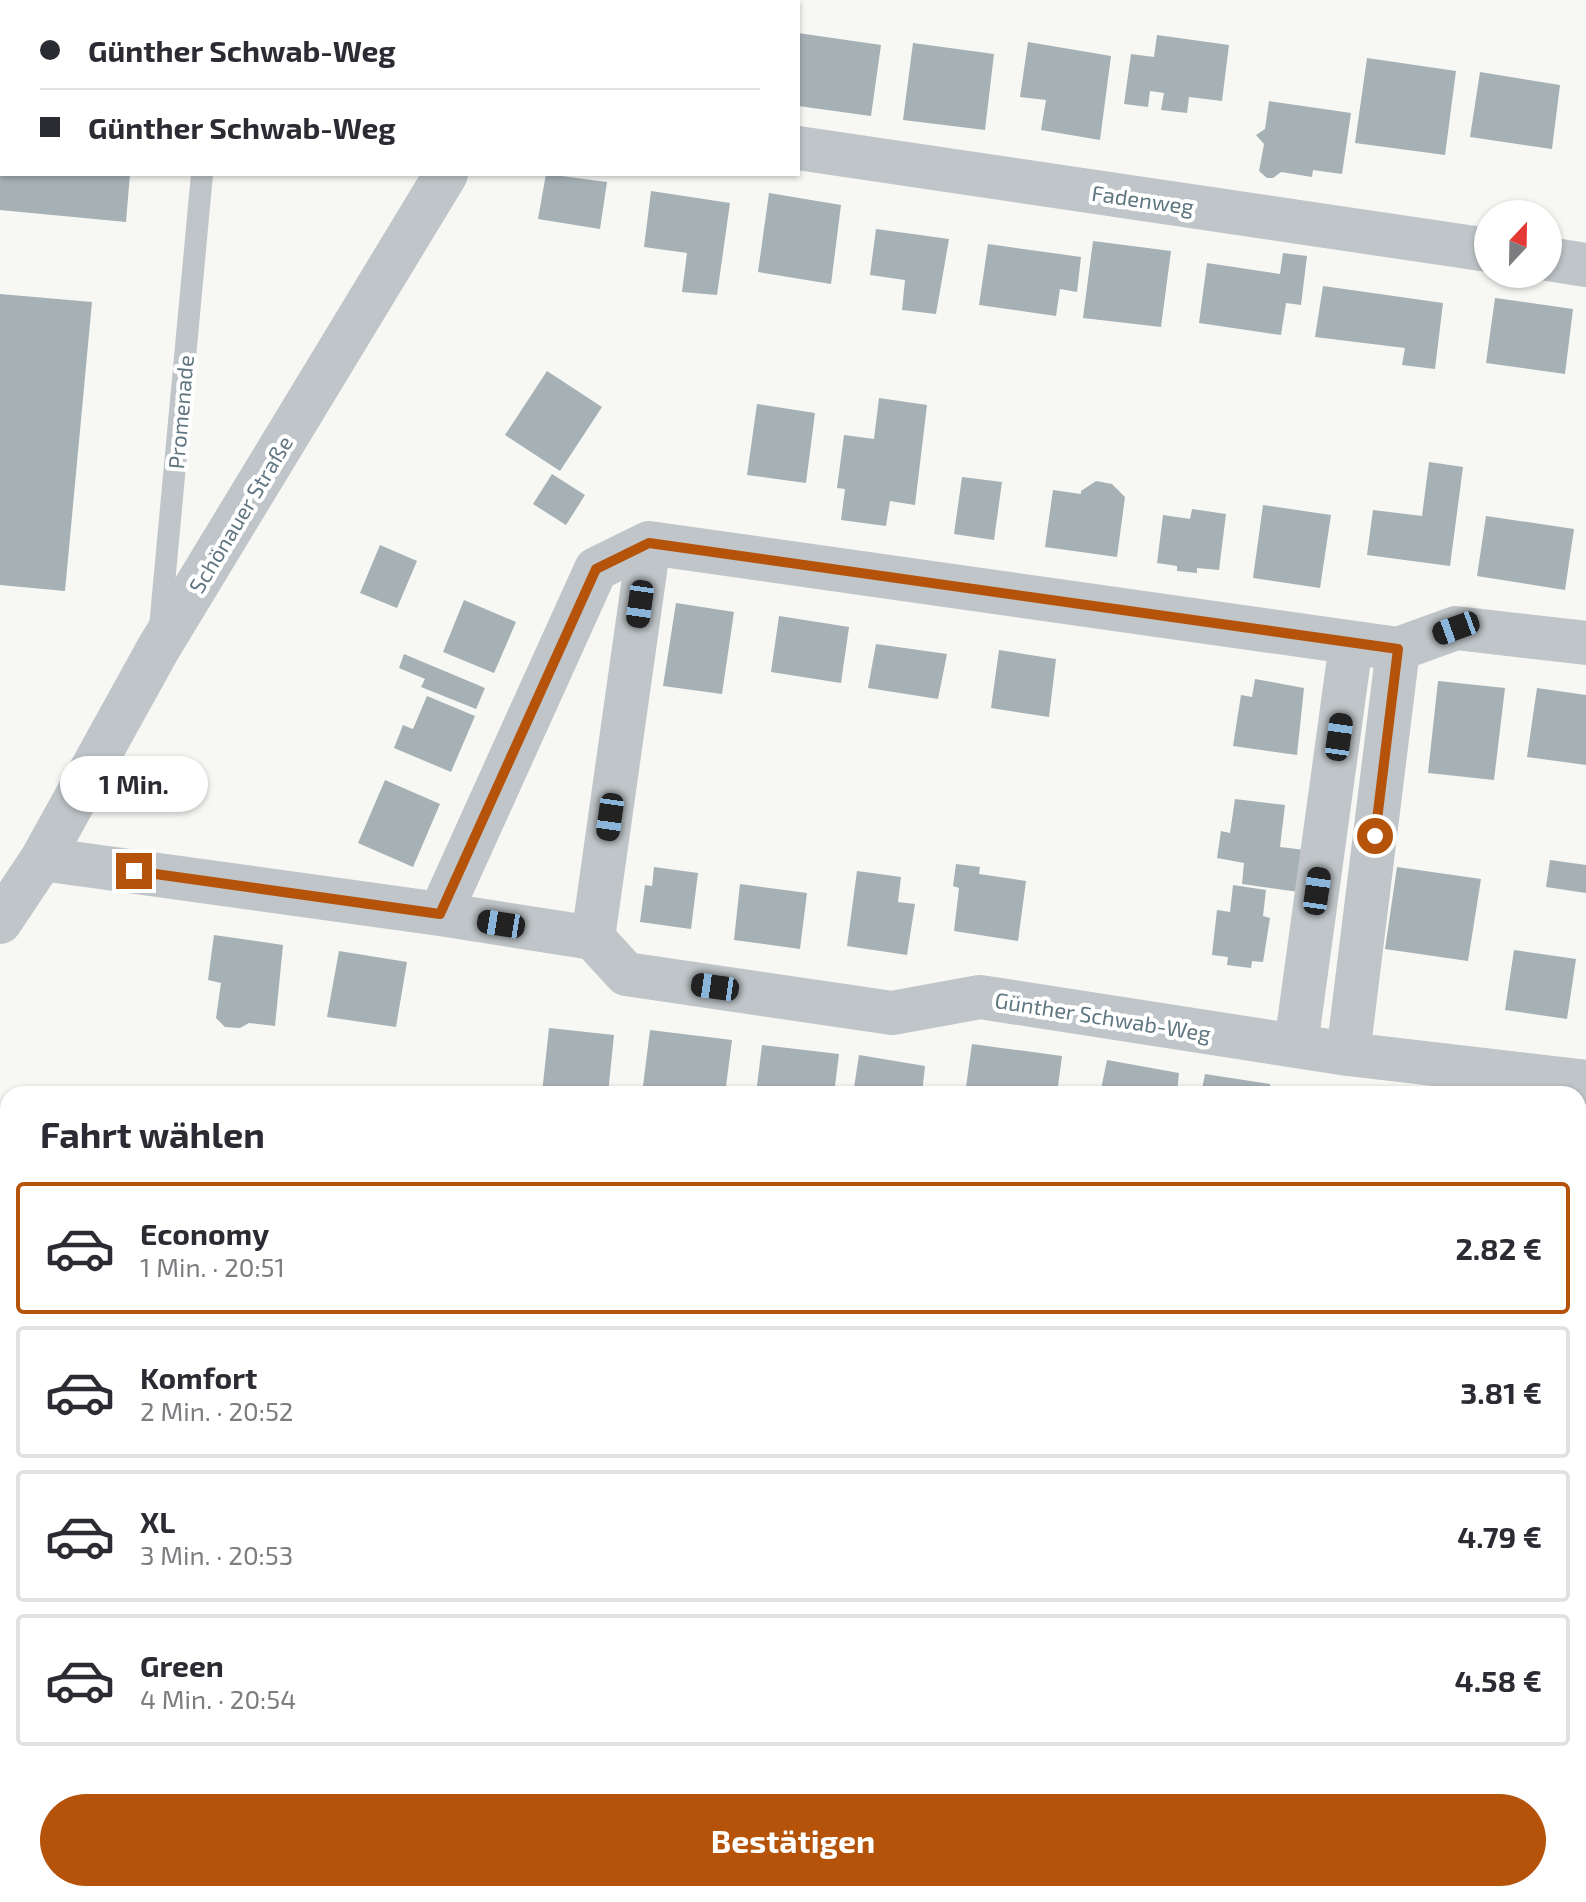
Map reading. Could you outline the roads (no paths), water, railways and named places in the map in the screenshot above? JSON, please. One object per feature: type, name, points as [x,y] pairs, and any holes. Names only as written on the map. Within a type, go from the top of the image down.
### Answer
[{"type":"street","name":"Fadenweg","points":[[800,148],[1474,248]]},
{"type":"street","name":"Schönauer Straße","points":[[0,922],[42,859],[158,649],[445,176]]},
{"type":"street","points":[[1562,261],[1586,265]]},
{"type":"street","points":[[42,859],[593,938],[649,543]]},
{"type":"street","points":[[440,914],[596,569],[649,543],[1351,644],[1398,649],[1456,628],[1586,643]]},
{"type":"street","points":[[1296,1045],[1351,644]]},
{"type":"street","points":[[1348,1054],[1398,649]]},
{"type":"street","name":"Günther Schwab-Weg","points":[[593,938],[626,974],[892,1013],[980,997],[1348,1054],[1586,1082]]},
{"type":"lane","name":"Promenade","points":[[158,649],[202,176]]}]
